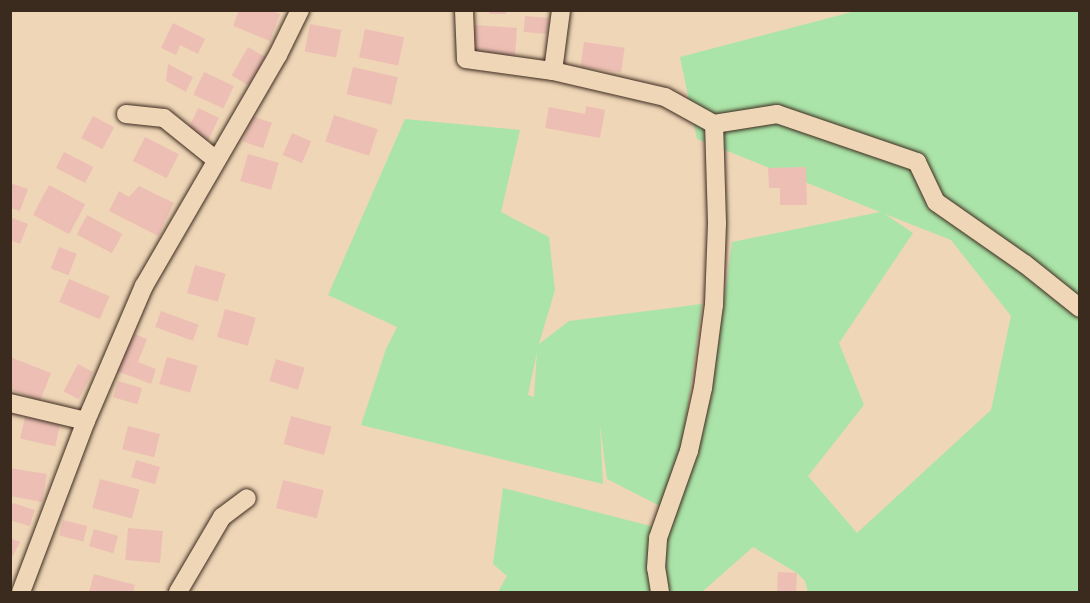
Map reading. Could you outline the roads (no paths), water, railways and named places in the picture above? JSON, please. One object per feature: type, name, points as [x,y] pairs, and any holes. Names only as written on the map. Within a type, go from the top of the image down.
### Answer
[{"type":"street","points":[[21,592],[86,421],[144,286],[278,55],[300,10]]},
{"type":"street","points":[[464,10],[466,59],[553,71],[665,97],[714,124],[777,114],[918,162],[936,202],[1025,264],[1080,308]]},
{"type":"street","points":[[553,71],[561,10]]},
{"type":"street","points":[[126,114],[164,118],[216,160]]},
{"type":"street","points":[[660,592],[656,568],[658,538],[689,451],[703,388],[714,305],[717,223],[714,124]]},
{"type":"street","points":[[10,403],[86,421]]},
{"type":"street","points":[[178,592],[222,517],[247,498]]}]
